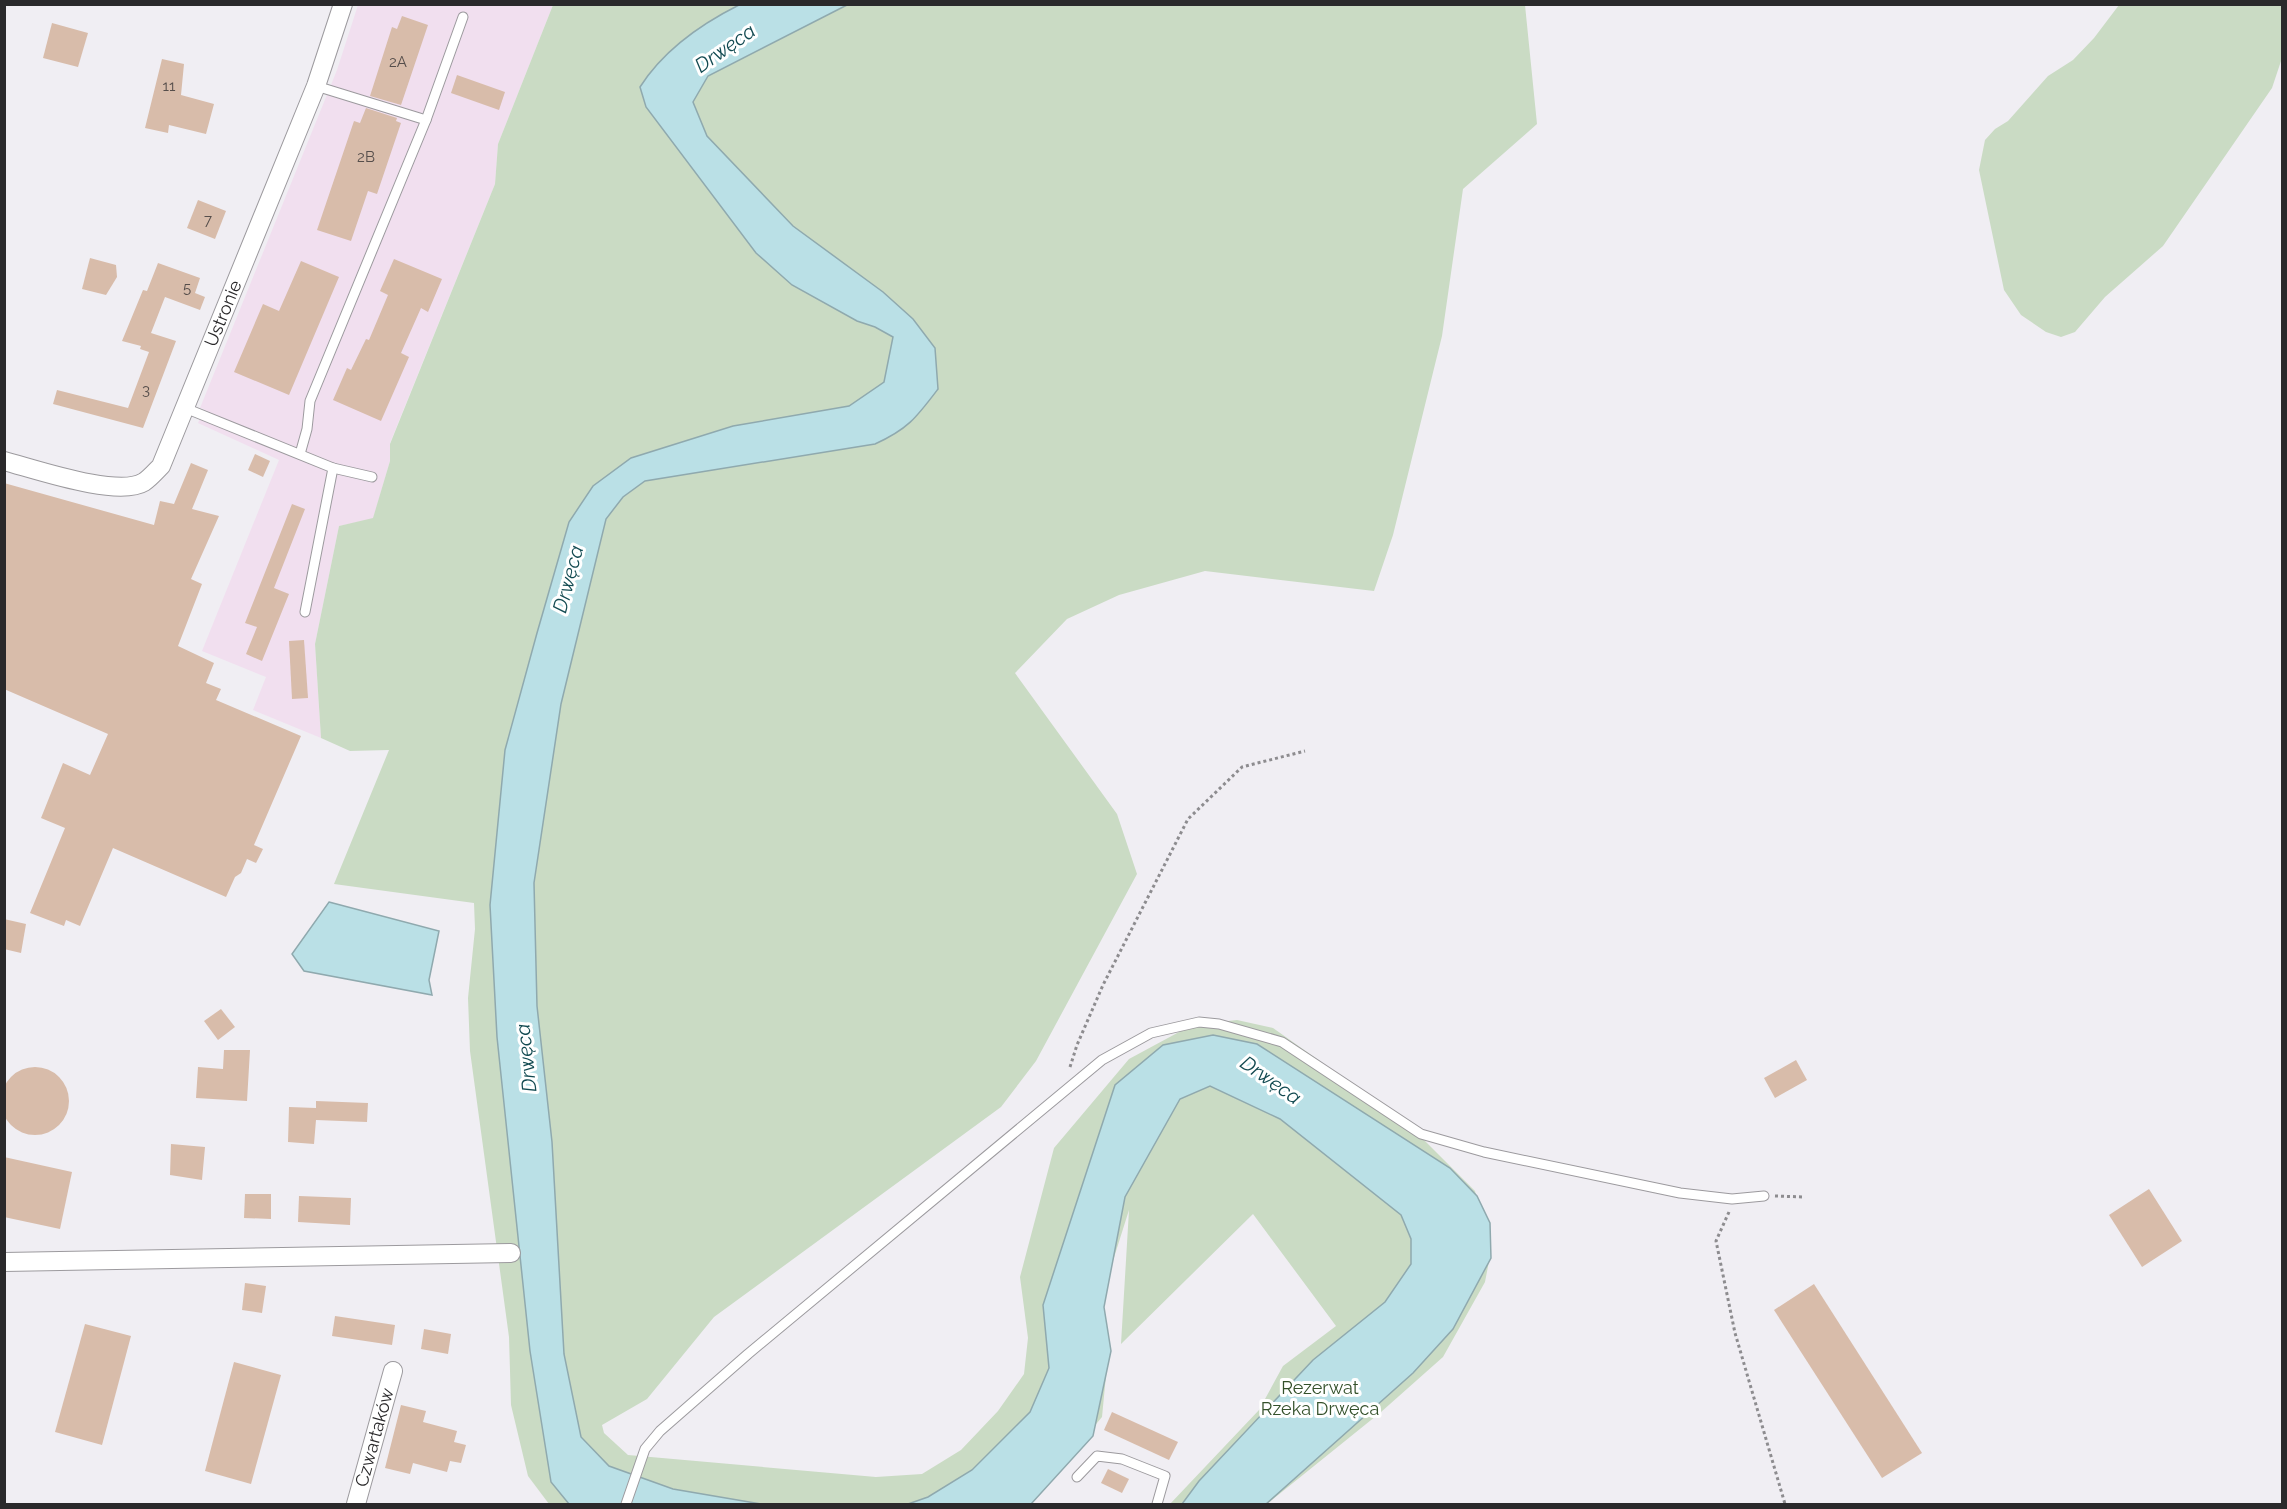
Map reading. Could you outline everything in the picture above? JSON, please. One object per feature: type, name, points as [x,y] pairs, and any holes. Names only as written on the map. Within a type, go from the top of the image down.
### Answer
[{"type":"street","name":"Ustronie","points":[[4,461],[86,483],[126,488],[143,483],[161,466],[316,86],[344,4]]},
{"type":"street","points":[[4,1262],[512,1253]]},
{"type":"street","name":"Czwartaków","points":[[356,1504],[393,1371]]},
{"type":"lane","points":[[300,454],[307,429],[310,401],[426,120],[464,18]]},
{"type":"lane","points":[[316,86],[426,120]]},
{"type":"lane","points":[[185,408],[333,468],[372,477]]},
{"type":"lane","points":[[304,612],[333,468]]},
{"type":"lane","points":[[626,1504],[645,1449],[660,1431],[748,1354],[1102,1060],[1151,1033],[1199,1022],[1219,1024],[1282,1042],[1422,1134],[1484,1152],[1680,1193],[1732,1198],[1764,1196]]},
{"type":"lane","points":[[1077,1477],[1097,1456],[1122,1459],[1165,1476],[1156,1504]]},
{"type":"path","points":[[1063,1092],[1077,1045],[1104,985],[1188,819],[1242,767],[1305,751]]},
{"type":"path","points":[[1764,1196],[1805,1197]]},
{"type":"path","points":[[1730,1208],[1716,1241],[1735,1333],[1785,1504]]},
{"type":"shaded area","points":[[358,5],[553,5],[498,144],[495,184],[390,443],[390,461],[373,519],[339,526],[315,644],[321,738],[253,710],[266,677],[202,651],[279,460],[198,423],[204,409],[200,408],[337,70]]},
{"type":"green space","name":"Rezerwat Rzeka Drwęca","points":[[553,5],[1525,5],[1537,124],[1463,189],[1442,336],[1393,535],[1374,591],[1205,571],[1119,595],[1067,619],[1015,673],[1117,814],[1137,874],[1036,1061],[1001,1107],[714,1317],[647,1399],[602,1425],[604,1433],[628,1455],[876,1477],[922,1474],[961,1450],[998,1411],[1024,1374],[1028,1338],[1020,1277],[1054,1148],[1129,1059],[1192,1025],[1237,1020],[1273,1028],[1405,1121],[1475,1191],[1491,1251],[1485,1282],[1443,1357],[1381,1412],[1267,1504],[1170,1504],[1259,1410],[1283,1366],[1336,1326],[1253,1214],[1121,1344],[1129,1210],[1099,1305],[1107,1365],[1102,1417],[1029,1504],[549,1504],[528,1476],[511,1405],[509,1337],[470,1051],[468,998],[475,929],[474,903],[334,884],[389,750],[350,751],[321,738],[315,644],[339,526],[373,518],[390,461],[390,444],[495,184],[498,144]]},
{"type":"green space","points":[[2119,5],[2282,5],[2282,58],[2272,88],[2163,246],[2105,297],[2075,332],[2061,337],[2046,332],[2021,315],[2004,290],[1979,170],[1985,140],[1995,129],[2008,121],[2048,76],[2073,60],[2094,38]]},
{"type":"water","name":"Drwęca","points":[[739,5],[847,5],[708,76],[693,102],[707,136],[793,226],[883,292],[913,319],[935,348],[938,389],[911,422],[875,444],[645,481],[623,497],[606,519],[561,704],[534,883],[537,1006],[552,1142],[564,1354],[581,1437],[609,1466],[673,1489],[761,1504],[569,1504],[551,1482],[530,1351],[497,1037],[490,905],[505,750],[537,633],[569,522],[593,486],[631,458],[733,426],[849,406],[884,382],[893,337],[875,327],[857,321],[792,285],[756,253],[646,107],[640,87],[649,74],[671,50],[697,30]]},
{"type":"water","points":[[329,902],[439,931],[429,980],[432,995],[304,971],[292,954]]},
{"type":"water","name":"Drwęca","points":[[1213,1035],[1257,1044],[1450,1168],[1477,1196],[1490,1223],[1491,1258],[1453,1329],[1413,1373],[1266,1504],[1182,1504],[1199,1481],[1313,1360],[1385,1302],[1411,1264],[1411,1239],[1401,1215],[1280,1119],[1210,1086],[1180,1099],[1125,1197],[1104,1307],[1111,1351],[1093,1436],[1031,1504],[908,1504],[928,1497],[972,1470],[1030,1412],[1049,1368],[1043,1305],[1115,1085],[1163,1045]]},
{"type":"building","points":[[402,16],[428,25],[401,105],[370,96],[392,27],[397,29]]},
{"type":"building","points":[[52,23],[88,33],[78,67],[43,58]]},
{"type":"building","points":[[162,59],[184,64],[181,95],[214,104],[206,134],[169,125],[168,133],[145,128]]},
{"type":"building","points":[[457,75],[505,92],[499,110],[451,93]]},
{"type":"building","points":[[366,108],[397,118],[396,121],[401,123],[377,194],[368,191],[351,241],[317,230],[354,121],[360,123]]},
{"type":"building","points":[[198,200],[226,211],[215,239],[187,228]]},
{"type":"building","points":[[90,258],[116,265],[117,277],[106,295],[82,289]]},
{"type":"building","points":[[394,259],[442,279],[428,312],[421,308],[401,353],[409,357],[381,421],[333,400],[347,368],[351,370],[366,339],[369,340],[388,295],[380,291]]},
{"type":"building","points":[[301,261],[339,277],[289,395],[234,372],[263,304],[279,311]]},
{"type":"building","points":[[158,263],[200,278],[195,293],[205,297],[200,310],[165,297],[151,333],[176,341],[143,428],[53,404],[57,390],[128,408],[149,352],[140,349],[141,346],[122,341],[143,290],[147,291]]},
{"type":"building","points":[[255,454],[270,461],[263,477],[248,470]]},
{"type":"building","points":[[191,463],[208,470],[192,509],[219,516],[191,579],[202,584],[178,646],[214,663],[206,683],[221,689],[216,700],[301,736],[254,845],[263,849],[256,863],[247,859],[226,897],[113,848],[80,926],[66,920],[64,926],[30,913],[65,828],[41,818],[63,763],[90,775],[108,734],[4,689],[4,483],[154,525],[160,501],[174,504]]},
{"type":"building","points":[[292,504],[305,509],[274,588],[289,594],[262,661],[246,654],[257,627],[245,623]]},
{"type":"building","points":[[304,640],[308,698],[292,699],[289,641]]},
{"type":"building","points":[[4,919],[26,924],[21,953],[4,949]]},
{"type":"building","points":[[221,1009],[235,1027],[218,1040],[204,1021]]},
{"type":"building","points":[[224,1050],[250,1050],[247,1101],[196,1098],[198,1067],[223,1069]]},
{"type":"building","points":[[1796,1060],[1807,1080],[1775,1098],[1764,1078]]},
{"type":"building","points":[[35,1067],[48,1070],[59,1077],[66,1088],[69,1101],[66,1114],[59,1125],[48,1132],[35,1135],[22,1132],[11,1125],[4,1114],[1,1101],[4,1088],[11,1077],[22,1070]]},
{"type":"building","points":[[316,1101],[368,1103],[367,1122],[316,1120],[314,1144],[288,1142],[289,1107],[316,1108]]},
{"type":"building","points":[[171,1144],[205,1147],[202,1180],[170,1175]]},
{"type":"building","points":[[4,1157],[72,1172],[60,1229],[4,1217]]},
{"type":"building","points":[[2149,1189],[2182,1241],[2142,1267],[2109,1215]]},
{"type":"building","points":[[245,1194],[271,1194],[271,1219],[244,1218]]},
{"type":"building","points":[[299,1196],[351,1198],[350,1225],[298,1222]]},
{"type":"building","points":[[245,1283],[266,1286],[262,1313],[242,1310]]},
{"type":"building","points":[[1814,1284],[1922,1453],[1882,1478],[1774,1310]]},
{"type":"building","points":[[335,1316],[395,1325],[392,1345],[332,1336]]},
{"type":"building","points":[[85,1324],[131,1336],[102,1445],[55,1432]]},
{"type":"building","points":[[424,1329],[451,1334],[448,1354],[421,1349]]},
{"type":"building","points":[[234,1362],[281,1375],[251,1484],[205,1471]]},
{"type":"building","points":[[401,1405],[426,1411],[423,1422],[457,1431],[454,1442],[466,1445],[461,1463],[450,1461],[447,1472],[413,1463],[410,1474],[385,1468]]},
{"type":"building","points":[[1112,1412],[1178,1442],[1169,1460],[1104,1430]]},
{"type":"building","points":[[1108,1469],[1129,1479],[1122,1493],[1101,1483]]}]
